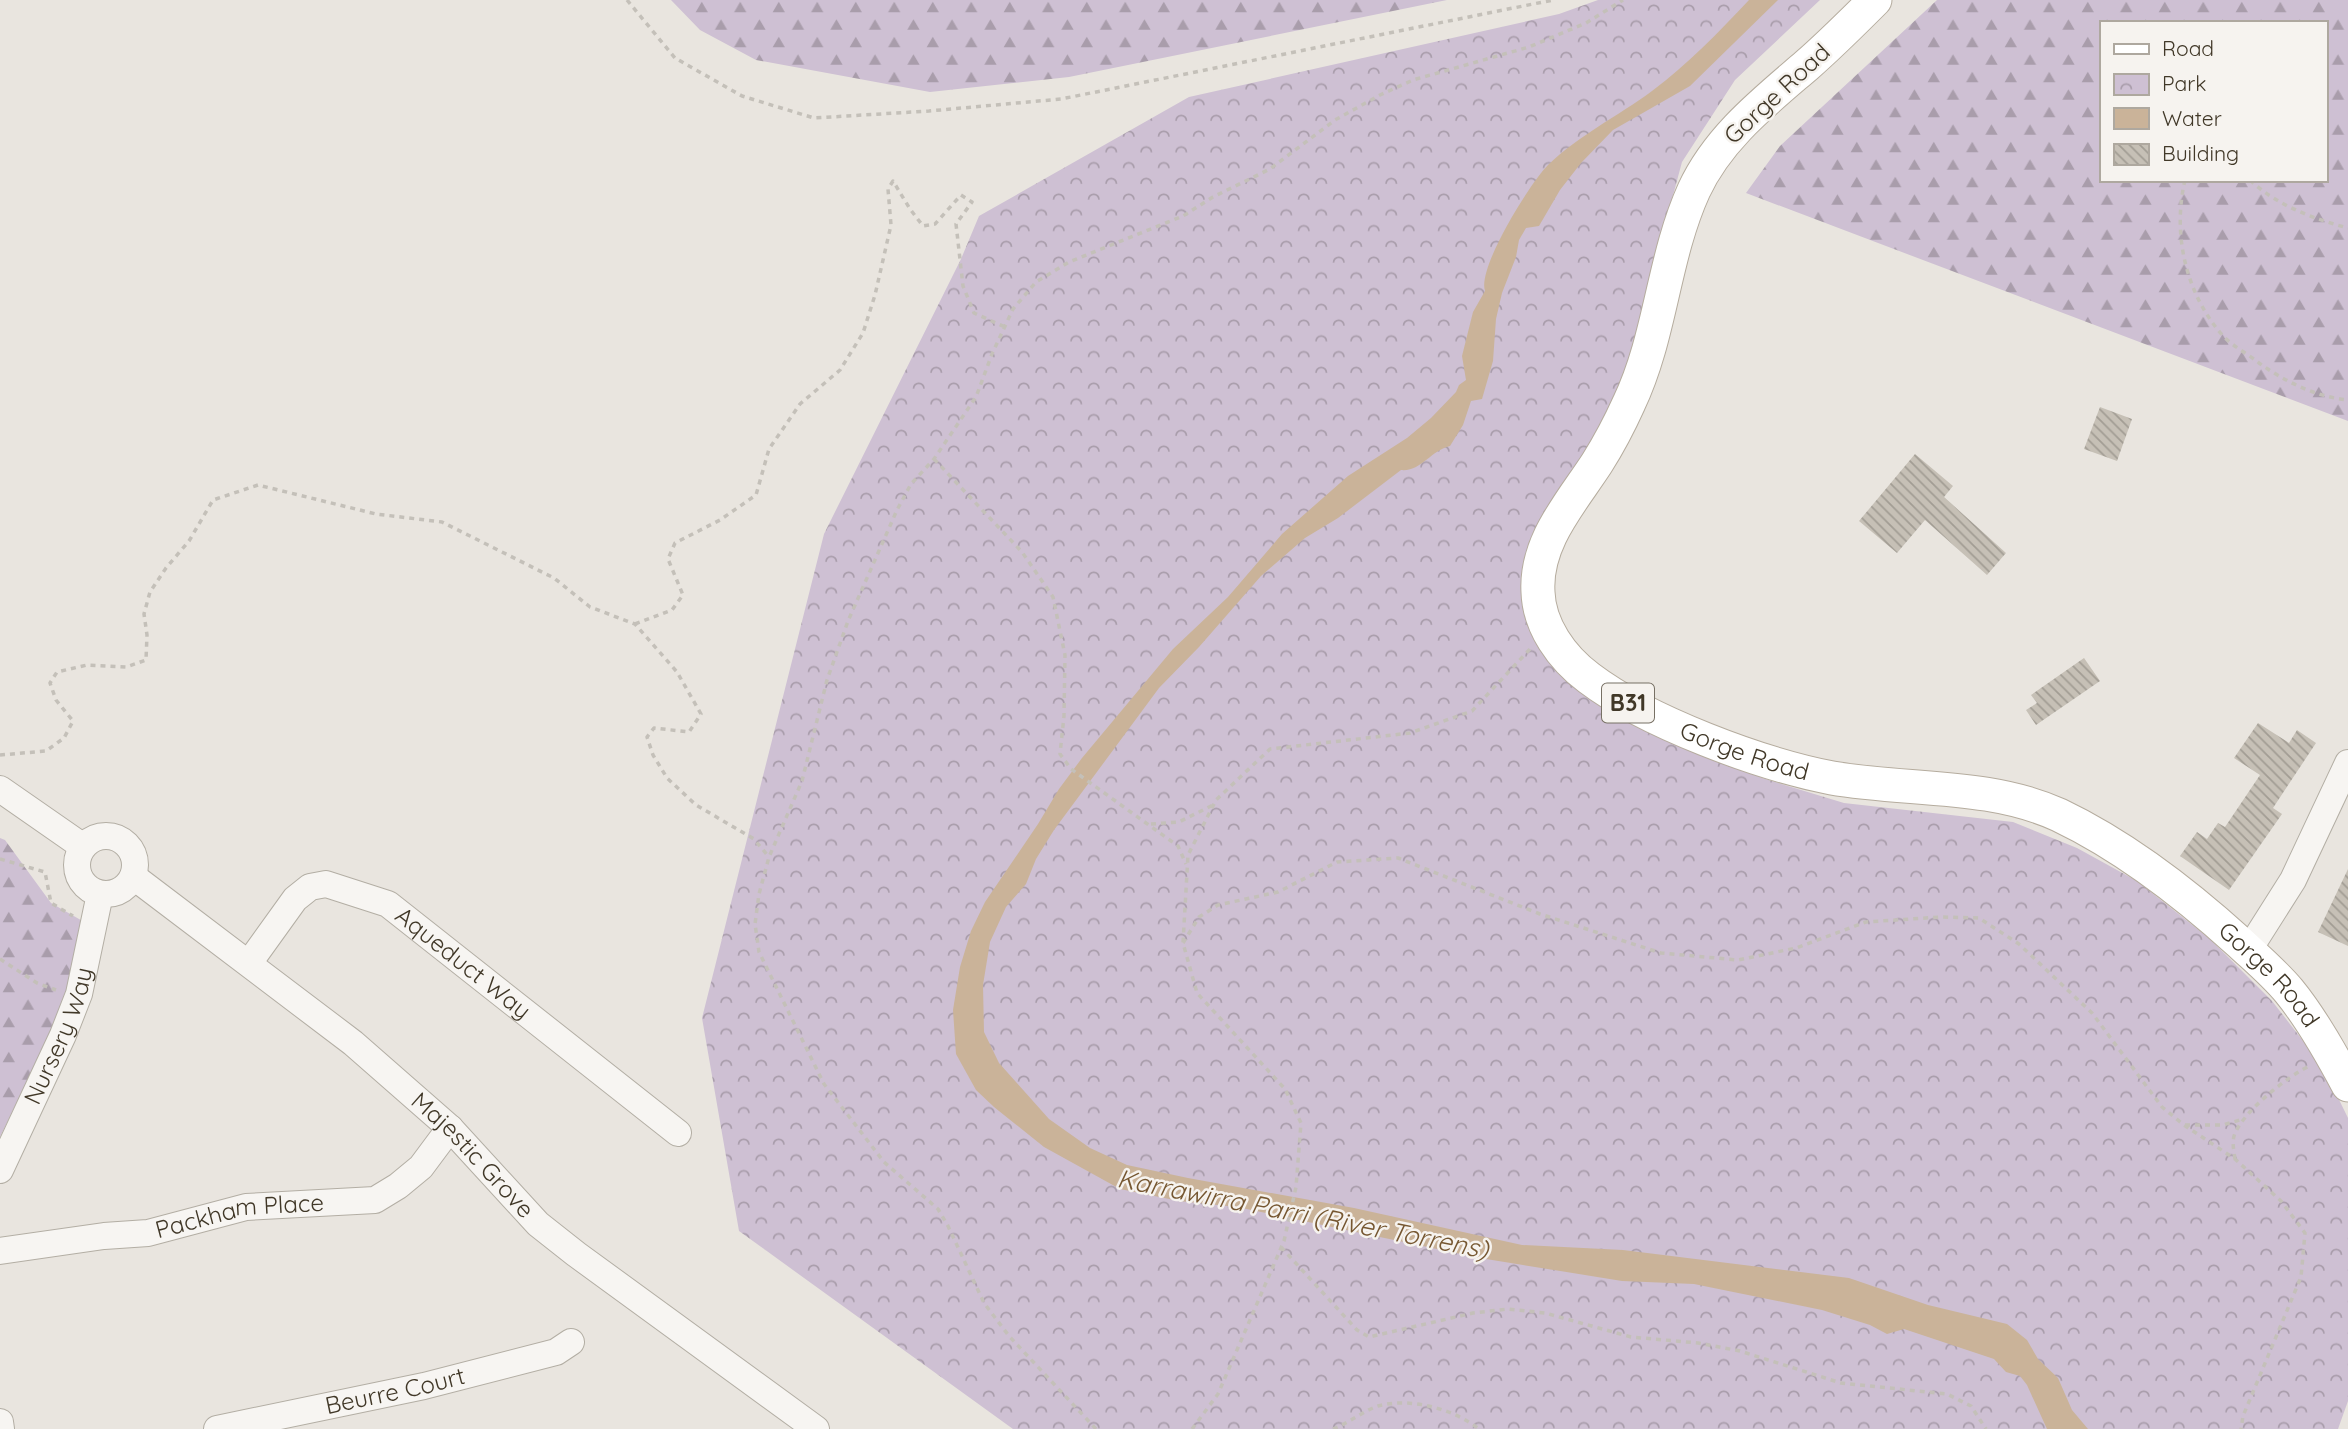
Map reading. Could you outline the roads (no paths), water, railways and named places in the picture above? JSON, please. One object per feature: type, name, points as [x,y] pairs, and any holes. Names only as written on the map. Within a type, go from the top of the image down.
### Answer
[{"type":"main road","name":"Gorge Road","points":[[1875,0],[1835,40],[1748,117],[1717,151],[1700,178],[1684,215],[1649,348],[1630,401],[1599,460],[1553,528],[1539,567],[1539,610],[1561,651],[1587,677],[1622,699],[1723,746],[1827,777],[1880,786],[1984,793],[2055,814],[2106,841],[2162,877],[2216,921],[2289,990],[2348,1084]]},
{"type":"street","points":[[2248,951],[2293,880],[2348,763]]},
{"type":"street","points":[[0,789],[82,846]]},
{"type":"street","points":[[100,834],[123,838],[136,857],[134,877],[113,894],[100,894],[90,890],[76,871],[82,846],[100,834]]},
{"type":"street","name":"Majestic Grove","points":[[134,877],[353,1044],[450,1128],[538,1224],[816,1429]]},
{"type":"street","name":"Aqueduct Way","points":[[249,963],[295,899],[310,887],[326,884],[388,904],[678,1133]]},
{"type":"street","name":"Nursery Way","points":[[0,1170],[78,997],[100,894]]},
{"type":"street","name":"Packham Place","points":[[0,1251],[104,1236],[148,1233],[246,1207],[376,1200],[421,1167],[450,1128]]},
{"type":"street","name":"Beurre Court","points":[[217,1429],[424,1387],[556,1352],[571,1342]]},
{"type":"street","points":[[0,1422],[1,1429]]},
{"type":"water","name":"Karrawirra Parri (River Torrens)","points":[[1749,0],[1778,0],[1690,86],[1613,130],[1581,163],[1560,190],[1539,226],[1526,228],[1519,240],[1516,257],[1502,293],[1496,319],[1493,361],[1482,399],[1471,401],[1463,425],[1450,446],[1414,468],[1401,470],[1338,518],[1305,538],[1261,576],[1159,688],[1054,830],[1036,859],[1026,884],[1006,907],[990,942],[983,985],[984,1032],[999,1063],[1049,1119],[1090,1148],[1127,1165],[1354,1208],[1522,1245],[1623,1250],[1849,1278],[1928,1305],[2007,1324],[2027,1340],[2038,1359],[2058,1378],[2072,1410],[2088,1429],[2047,1429],[2027,1385],[2020,1376],[2006,1372],[1994,1359],[1904,1329],[1887,1334],[1870,1325],[1822,1310],[1694,1284],[1622,1281],[1480,1258],[1237,1207],[1179,1201],[1120,1189],[1044,1147],[994,1107],[976,1090],[956,1054],[953,1010],[960,967],[971,931],[985,902],[1082,758],[1173,649],[1228,597],[1282,534],[1348,476],[1407,438],[1431,418],[1466,380],[1462,356],[1473,312],[1485,291],[1489,264],[1518,207],[1548,165],[1598,126],[1665,81]]}]
